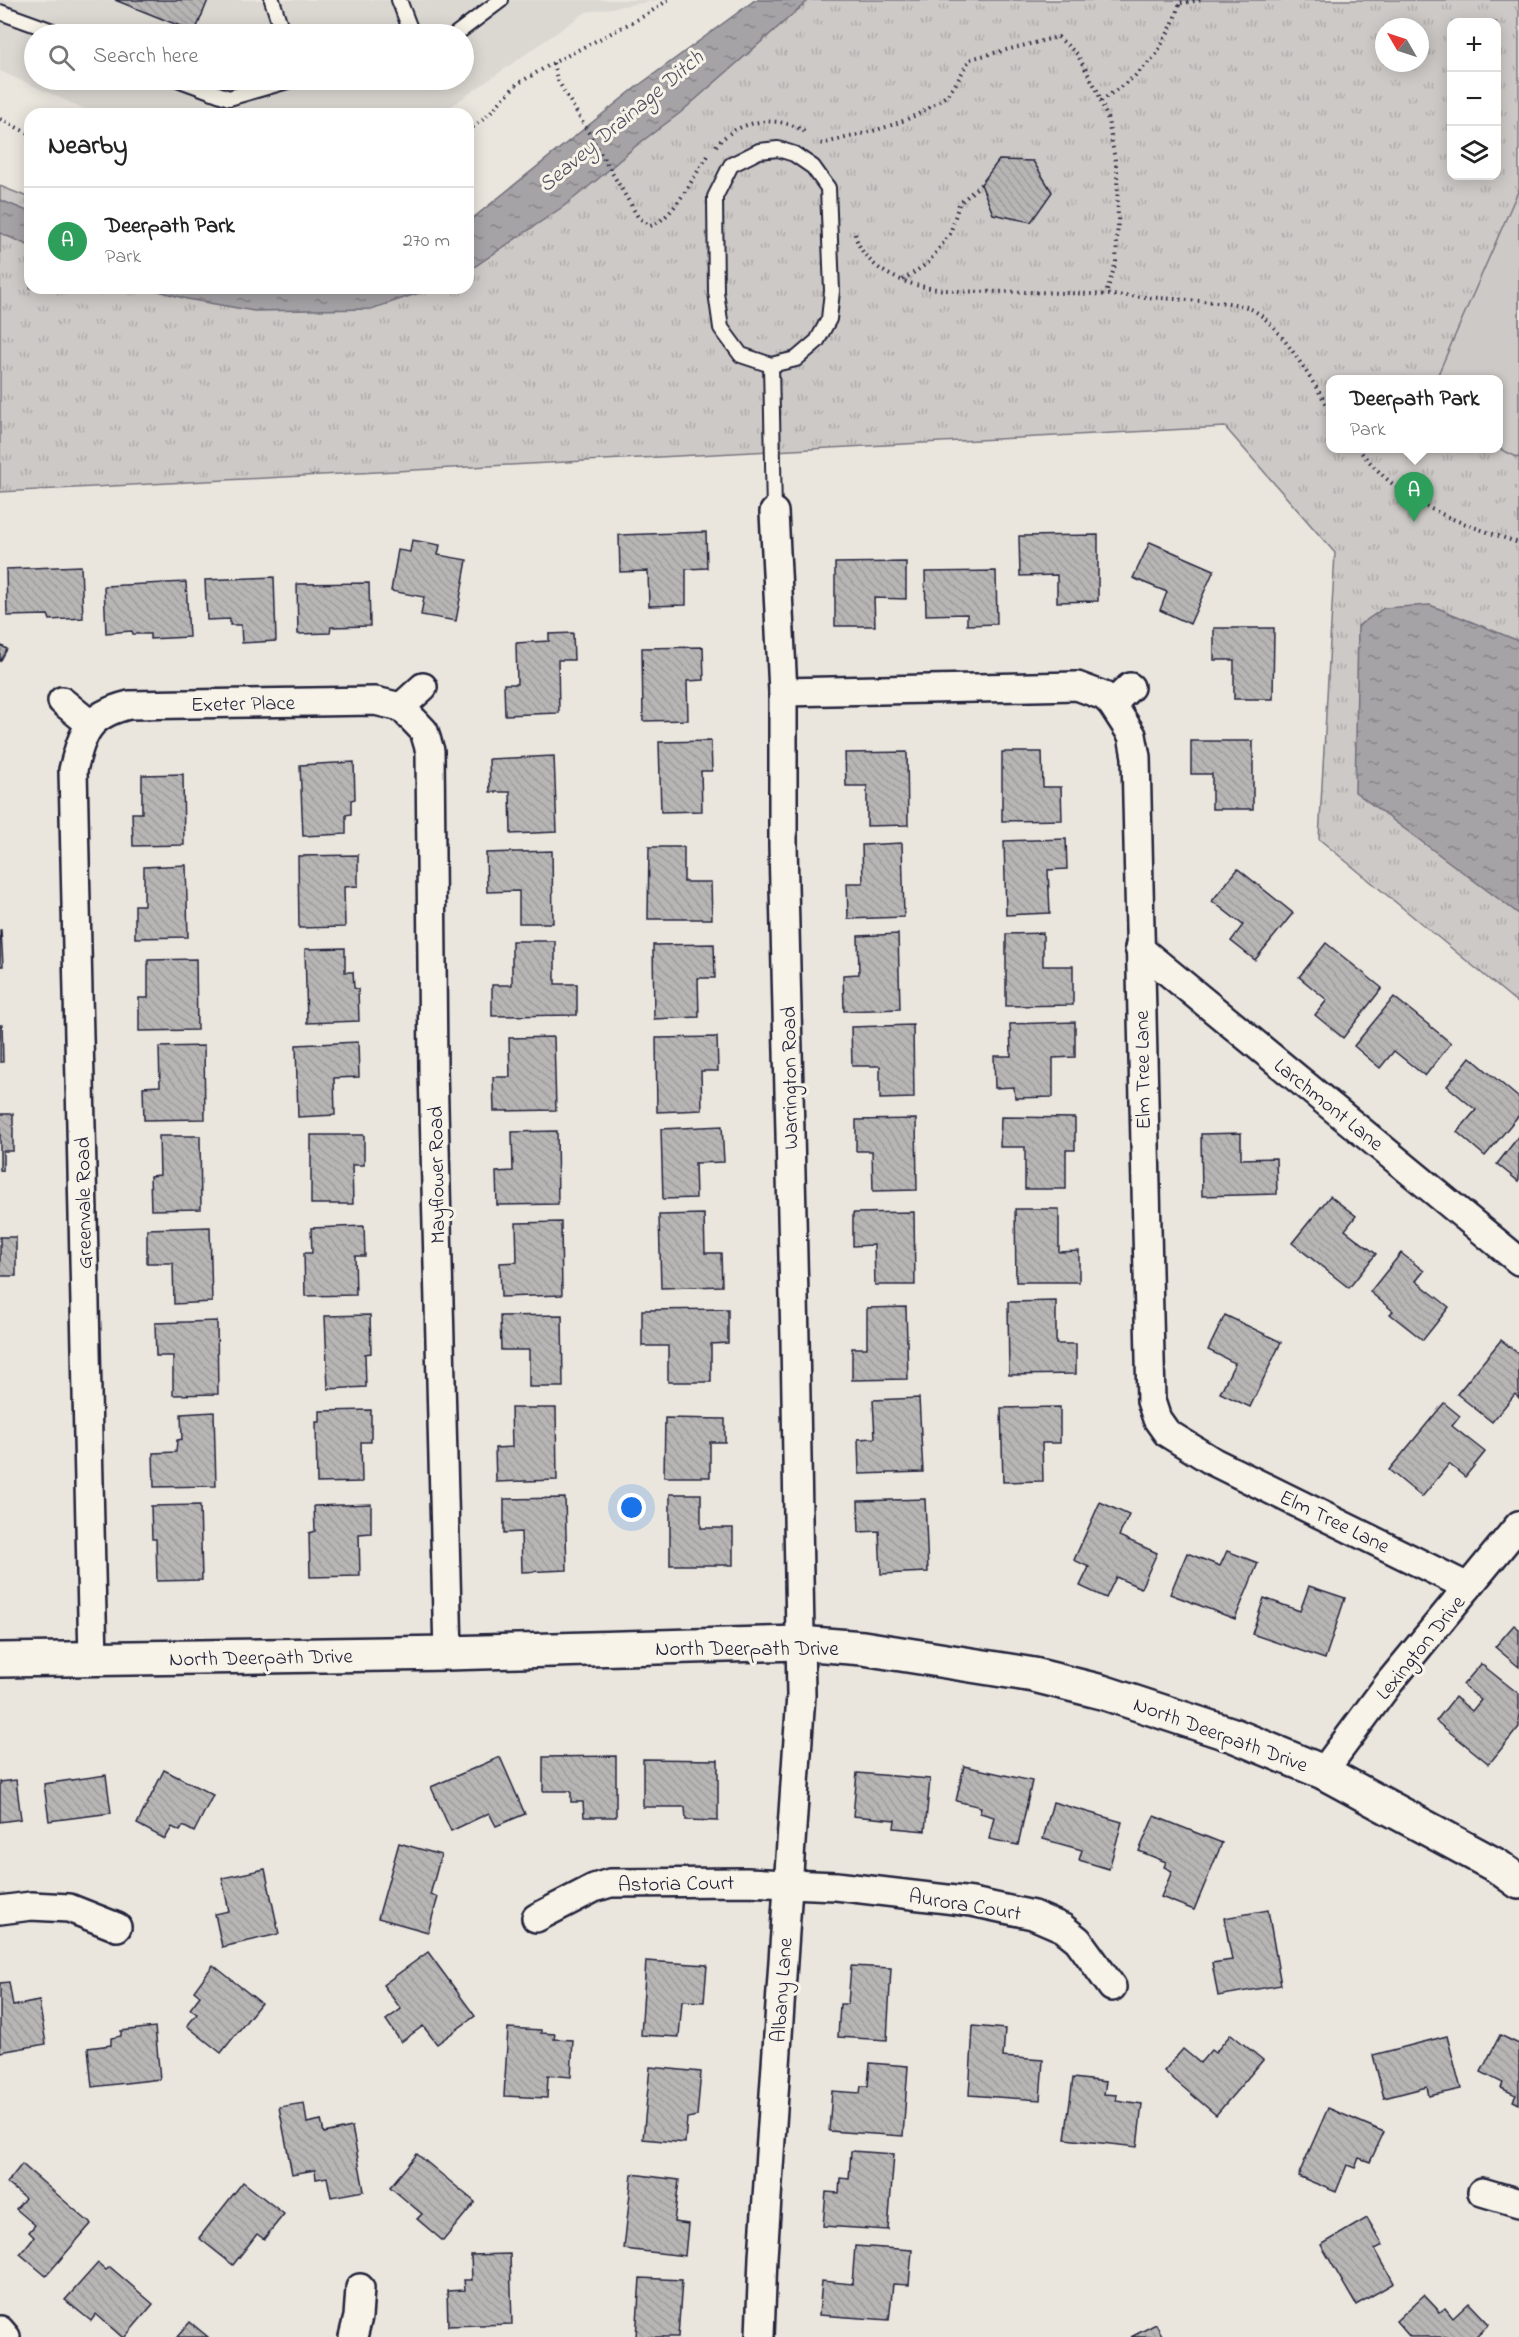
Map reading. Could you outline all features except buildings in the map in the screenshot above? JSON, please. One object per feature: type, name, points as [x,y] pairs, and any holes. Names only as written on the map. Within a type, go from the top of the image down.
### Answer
[{"type":"street","name":"Warrington Road","points":[[774,512],[783,692],[783,845],[795,1339],[799,1643]]},
{"type":"street","name":"Elm Tree Lane","points":[[783,692],[1077,686],[1104,696],[1121,695],[1136,757],[1151,1401],[1157,1419],[1167,1433],[1214,1462],[1468,1587]]},
{"type":"street","points":[[401,707],[423,687]]},
{"type":"street","points":[[62,701],[85,735]]},
{"type":"street","name":"Exeter Place","points":[[85,735],[110,710],[129,705],[375,701],[401,707]]},
{"type":"street","name":"Mayflower Road","points":[[401,707],[424,731],[430,751],[433,1069],[448,1653]]},
{"type":"street","name":"Greenvale Road","points":[[85,735],[73,770],[93,1660]]},
{"type":"street","name":"Larchmont Lane","points":[[1139,948],[1519,1261]]},
{"type":"street","name":"Lexington Drive","points":[[1323,1772],[1389,1683],[1519,1525]]},
{"type":"street","name":"North Deerpath Drive","points":[[0,1660],[448,1653],[799,1643],[863,1648],[1034,1675],[1102,1692],[1233,1735],[1323,1772],[1497,1866],[1519,1882]]},
{"type":"street","name":"Albany Lane","points":[[760,2337],[763,2257],[801,1695],[799,1643]]},
{"type":"street","name":"Astoria Court","points":[[536,1918],[594,1888],[610,1883],[746,1882],[788,1886]]},
{"type":"street","name":"Aurora Court","points":[[788,1886],[836,1886],[972,1902],[1033,1915],[1063,1928],[1078,1940],[1112,1987]]},
{"type":"street","points":[[0,1910],[31,1906],[69,1908],[117,1927]]},
{"type":"street","points":[[1482,2192],[1519,2203]]},
{"type":"street","points":[[353,2337],[358,2317],[360,2288]]},
{"type":"street","points":[[0,2330],[6,2337]]},
{"type":"lane","points":[[272,0],[280,24]]},
{"type":"lane","points":[[399,0],[408,24]]},
{"type":"lane","points":[[469,24],[501,0]]},
{"type":"lane","points":[[0,12],[33,24]]},
{"type":"lane","points":[[207,90],[229,98],[257,90]]},
{"type":"lane","points":[[778,149],[794,154],[813,167],[828,189],[832,291],[830,319],[817,341],[796,359],[771,365],[741,355],[721,328],[716,292],[715,197],[731,165],[759,150],[778,149]]},
{"type":"lane","points":[[771,365],[774,512]]},
{"type":"path","points":[[474,126],[517,84],[646,15],[668,0]]},
{"type":"path","points":[[1101,101],[1134,77],[1156,55],[1181,2],[1202,0]]},
{"type":"path","points":[[821,144],[886,127],[920,113],[948,93],[970,59],[1058,37],[1077,54],[1101,101],[1108,120],[1118,171],[1116,262],[1106,294]]},
{"type":"path","points":[[553,63],[557,79],[614,179],[638,217],[650,226],[661,223],[666,218],[719,142],[739,128],[762,121],[784,121],[800,128],[828,151]]},
{"type":"path","points":[[0,119],[24,131]]},
{"type":"path","points":[[903,281],[928,263],[950,234],[959,204],[981,184]]},
{"type":"path","points":[[854,226],[855,236],[865,255],[883,271],[903,281],[948,289],[1106,294],[1221,303],[1251,309],[1273,325],[1326,403]]},
{"type":"path","points":[[1362,453],[1376,471],[1400,491],[1434,512],[1519,543]]},
{"type":"shaded area","points":[[0,0],[660,0],[586,12],[449,108],[83,108],[42,90],[474,90],[474,24],[24,24],[24,82],[0,71]]},
{"type":"green space","points":[[755,0],[1519,0],[1519,1004],[1319,839],[1335,553],[1225,427],[0,492],[0,186],[24,196],[24,294],[474,294],[474,238],[712,40]]},
{"type":"green space","points":[[1519,189],[1519,458],[1503,450],[1503,375],[1438,375]]},
{"type":"water","name":"Seavey Drainage Ditch","points":[[755,0],[809,0],[680,113],[637,145],[598,179],[564,206],[474,267],[474,217],[635,88]]},
{"type":"water","points":[[0,200],[24,210],[24,243],[0,233]]},
{"type":"water","points":[[169,294],[416,294],[371,309],[254,311]]},
{"type":"water","points":[[1430,605],[1519,641],[1519,914],[1355,792],[1358,626],[1384,608]]},
{"type":"place","name":"Deerpath Park","points":[[1414,522]]}]
